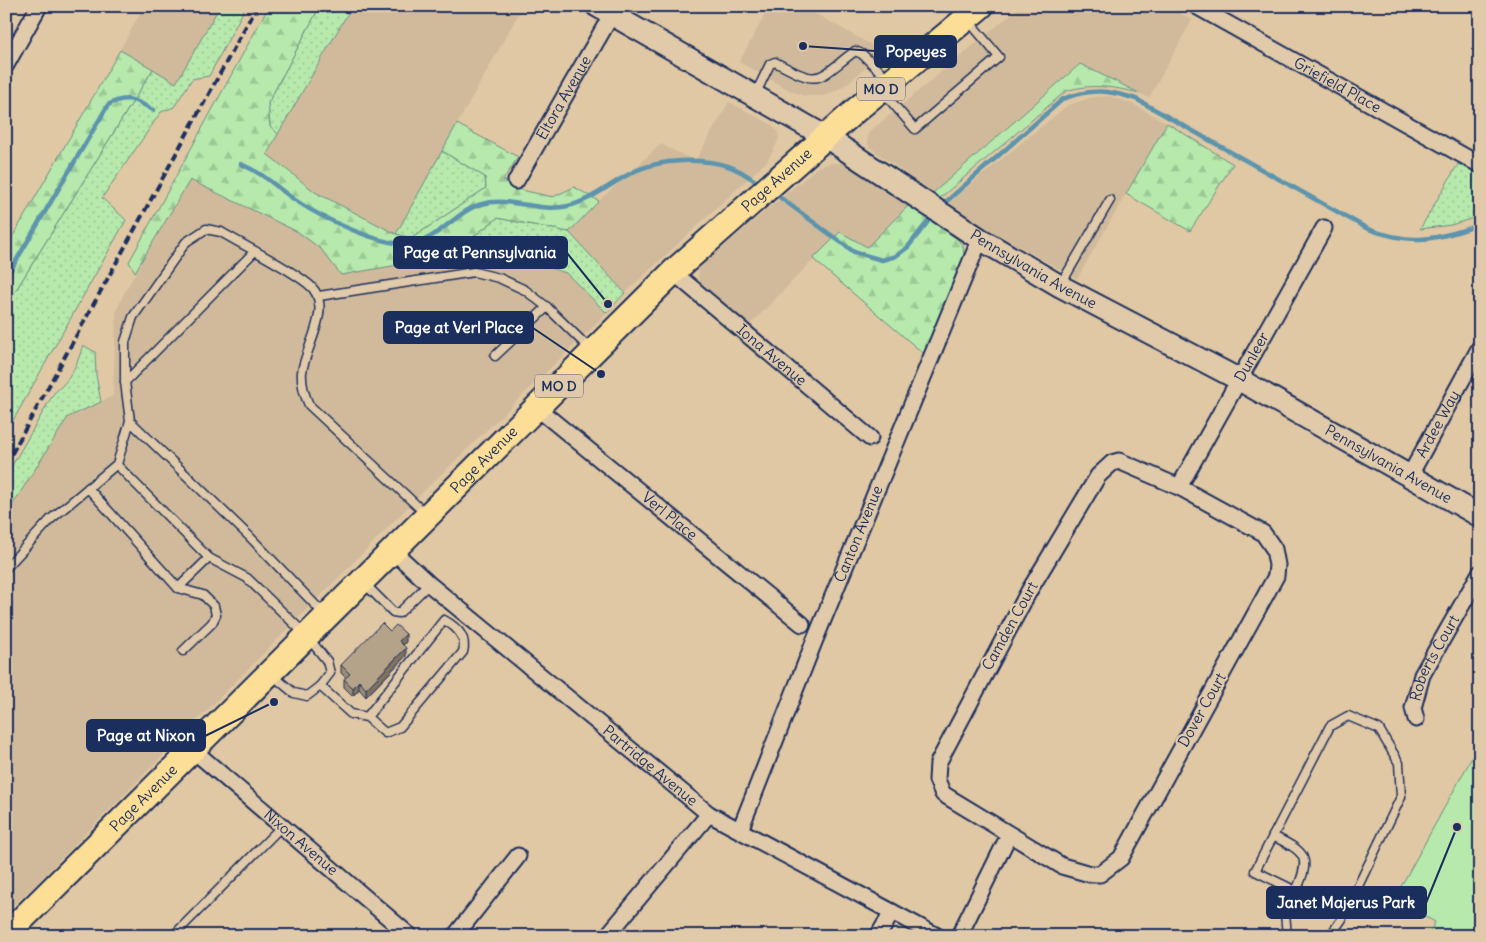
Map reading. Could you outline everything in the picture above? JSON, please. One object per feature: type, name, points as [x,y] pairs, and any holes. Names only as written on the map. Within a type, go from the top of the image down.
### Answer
[{"type":"main road","name":"Page Avenue","points":[[6,936],[673,272],[886,85],[974,12]]},
{"type":"street","points":[[6,65],[39,6]]},
{"type":"street","name":"Griefield Place","points":[[1196,6],[1480,164]]},
{"type":"street","name":"Pennsylvania Avenue","points":[[605,10],[826,137],[980,239],[1060,286],[1238,379],[1480,516]]},
{"type":"street","name":"Eltora Avenue","points":[[516,181],[605,10]]},
{"type":"street","name":"Dunleer","points":[[1178,487],[1324,228]]},
{"type":"street","name":"Canton Avenue","points":[[740,830],[814,642],[980,239]]},
{"type":"street","name":"Iona Avenue","points":[[673,272],[870,438]]},
{"type":"street","name":"Ardee Way","points":[[1410,475],[1480,347]]},
{"type":"street","name":"Verl Place","points":[[537,408],[802,624]]},
{"type":"street","name":"Camden Court","points":[[1009,835],[943,794],[937,780],[938,763],[1029,591],[1098,476],[1112,463],[1119,461],[1178,487]]},
{"type":"street","name":"Dover Court","points":[[1009,835],[1062,866],[1090,874],[1100,874],[1121,858],[1276,576],[1277,565],[1274,548],[1263,534],[1178,487]]},
{"type":"street","name":"Partridge Avenue","points":[[393,551],[455,606],[709,814],[937,936]]},
{"type":"street","name":"Roberts Court","points":[[1416,719],[1413,708],[1422,675],[1480,573]]},
{"type":"street","name":"Nixon Avenue","points":[[194,750],[281,827],[410,936]]},
{"type":"street","points":[[607,936],[709,814]]},
{"type":"street","points":[[959,936],[1009,835]]},
{"type":"street","points":[[455,936],[518,856]]},
{"type":"street","points":[[878,936],[892,912]]},
{"type":"lane","points":[[754,96],[770,64],[775,62],[810,79],[827,74],[855,51],[862,54],[886,85],[915,129],[999,57],[974,12]]},
{"type":"lane","points":[[1060,286],[1110,200]]},
{"type":"lane","points":[[6,568],[51,519],[117,465],[130,421],[125,382],[125,342],[133,317],[186,242],[206,229],[221,232],[308,283],[319,296],[319,314],[302,371],[302,388],[309,405],[428,516]]},
{"type":"lane","points":[[125,382],[254,252]]},
{"type":"lane","points":[[319,296],[474,272],[500,278],[525,290],[547,307],[593,352]]},
{"type":"lane","points":[[495,356],[547,307]]},
{"type":"lane","points":[[130,421],[249,536],[327,617]]},
{"type":"lane","points":[[117,465],[209,558],[247,578],[307,636],[327,661],[330,673],[320,686],[307,696],[294,693],[270,673]]},
{"type":"lane","points":[[88,488],[178,588],[203,595],[214,606],[216,615],[212,622],[183,651]]},
{"type":"lane","points":[[178,588],[209,558]]},
{"type":"lane","points":[[362,581],[393,612],[399,613],[429,584]]},
{"type":"lane","points":[[367,717],[455,606]]},
{"type":"lane","points":[[320,686],[351,714],[367,717],[385,733],[400,726],[463,652],[466,642],[461,633],[444,620]]},
{"type":"lane","points":[[1296,890],[1255,871],[1330,726],[1348,716],[1379,729],[1399,763],[1401,797],[1344,916],[1330,936]]},
{"type":"lane","points":[[173,936],[281,827]]},
{"type":"lane","points":[[1273,836],[1293,846],[1303,854],[1305,870],[1285,913],[1287,936]]},
{"type":"shaded area","points":[[144,6],[220,6],[176,83],[120,50]]},
{"type":"shaded area","points":[[352,6],[523,6],[396,234],[315,192],[267,154]]},
{"type":"shaded area","points":[[770,6],[802,6],[884,52],[847,84],[835,91],[823,96],[805,96],[791,91],[739,62]]},
{"type":"shaded area","points":[[1021,6],[1167,6],[1192,20],[1149,98],[1079,64],[933,193],[869,147],[867,141],[869,132]]},
{"type":"shaded area","points":[[1109,96],[1133,104],[1167,123],[1077,279],[984,227],[948,203],[1068,105],[1093,97]]},
{"type":"shaded area","points":[[729,102],[771,124],[777,131],[779,139],[773,151],[767,161],[625,293],[569,232],[599,201],[661,144],[695,161]]},
{"type":"shaded area","points":[[831,163],[843,163],[857,170],[909,205],[867,247],[840,232],[750,325],[701,284],[698,278],[699,269],[818,167]]},
{"type":"shaded area","points":[[190,180],[298,232],[321,248],[341,275],[491,249],[566,273],[607,313],[423,492],[36,884],[6,912],[6,515],[68,417],[113,396],[116,312],[125,291]]},
{"type":"green space","points":[[220,6],[246,6],[209,76],[192,79],[174,107],[161,112],[102,198],[126,220],[6,433],[6,306],[153,69],[176,83]]},
{"type":"green space","points":[[269,6],[320,6],[268,103],[270,126],[278,134],[267,154],[315,192],[396,234],[412,238],[486,188],[485,177],[442,151],[457,124],[518,157],[503,180],[521,190],[553,197],[574,187],[599,201],[569,232],[497,218],[449,256],[341,275],[321,249],[298,232],[190,180],[135,272],[129,262]]},
{"type":"green space","points":[[320,6],[352,6],[278,134],[270,126],[268,103]]},
{"type":"green space","points":[[120,50],[153,69],[6,306],[6,248]]},
{"type":"green space","points":[[1080,64],[1139,93],[1102,87],[1085,87],[1066,91],[940,198],[933,193]]},
{"type":"green space","points":[[1167,123],[1233,164],[1190,231],[1126,194]]},
{"type":"green space","points":[[442,151],[485,177],[486,188],[412,238],[396,234]]},
{"type":"green space","points":[[1458,164],[1480,174],[1480,216],[1451,225],[1420,229]]},
{"type":"green space","points":[[909,205],[957,239],[963,246],[964,256],[924,354],[813,259],[840,232],[867,247]]},
{"type":"green space","points":[[497,218],[569,232],[625,293],[607,313],[566,273],[491,249],[449,256]]},
{"type":"green space","points":[[83,345],[95,352],[96,375],[101,402],[68,417],[6,515],[6,476],[54,393],[73,372]]},
{"type":"green space","points":[[1475,752],[1480,755],[1480,936],[1428,936],[1435,922],[1394,899]]},
{"type":"building","points":[[382,623],[390,631],[396,625],[406,634],[399,641],[406,648],[366,689],[359,681],[353,688],[344,679],[350,674],[341,665]]},
{"type":"waterway","points":[[940,207],[1063,99],[1082,93],[1108,92],[1136,99],[1368,229],[1399,238],[1424,239],[1480,225]]},
{"type":"waterway","points":[[6,278],[108,105],[126,99],[141,103],[153,110]]},
{"type":"waterway","points":[[241,164],[264,177],[298,202],[335,222],[380,240],[406,244],[417,243],[427,239],[463,213],[482,204],[503,202],[546,208],[568,206],[586,200],[635,171],[669,162],[717,163],[742,172],[761,185]]},
{"type":"waterway","points":[[774,193],[854,252],[882,260],[896,256],[908,247],[933,215]]},
{"type":"railway","points":[[6,464],[257,6]]},
{"type":"place","name":"Popeyes","points":[[803,46]]},
{"type":"place","name":"Page at Pennsylvania","points":[[608,304]]},
{"type":"place","name":"Page at Verl Place","points":[[601,374]]},
{"type":"place","name":"Page at Nixon","points":[[274,702]]},
{"type":"place","name":"Janet Majerus Park","points":[[1457,827]]}]
